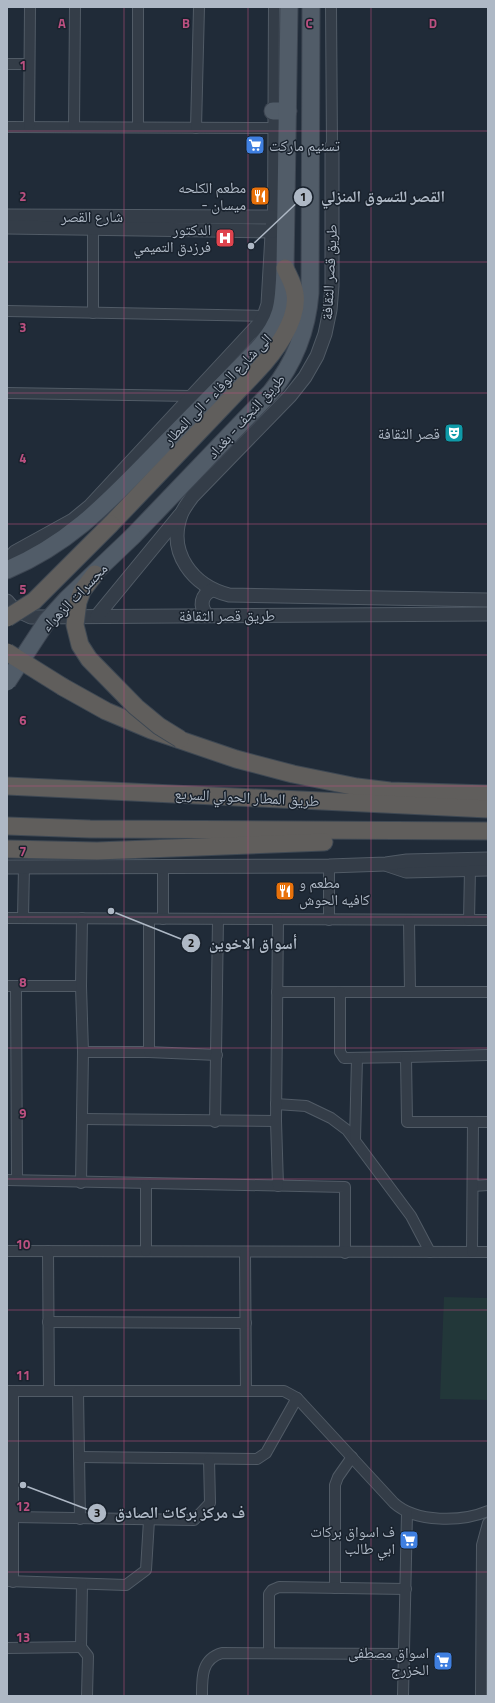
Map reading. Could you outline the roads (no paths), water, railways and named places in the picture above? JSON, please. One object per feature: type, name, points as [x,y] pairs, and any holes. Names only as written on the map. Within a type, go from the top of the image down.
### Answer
[{"type":"highway","points":[[7,618],[34,601],[111,524],[256,372],[274,351],[287,328],[296,302],[294,289],[285,268]]},
{"type":"highway","points":[[95,574],[82,591],[78,602],[75,625],[80,645],[89,659],[136,707],[158,726],[180,739]]},
{"type":"highway","points":[[7,652],[63,687],[106,711],[151,730],[236,759],[338,784],[390,791],[488,794]]},
{"type":"highway","name":"طريق المطار الحولي السريع","points":[[7,786],[488,809]]},
{"type":"highway","name":"طريق المطار الحولي السريع","points":[[7,826],[98,830],[483,831]]},
{"type":"highway","points":[[7,849],[98,851],[442,837],[483,831]]},
{"type":"main road","name":"الى شارع الوفاء - الى المطار","points":[[7,570],[61,541],[98,511],[268,338],[277,324],[283,305],[287,196],[278,117],[289,7]]},
{"type":"main road","name":"طريق النجف - بغداد","points":[[133,536],[271,392],[289,367],[302,338],[309,308],[310,292],[311,7]]},
{"type":"main road","name":"مجسرات الزهراء","points":[[7,682],[47,621],[133,536]]},
{"type":"street","points":[[29,127],[30,7]]},
{"type":"street","points":[[74,127],[75,7]]},
{"type":"street","points":[[138,7],[138,128]]},
{"type":"street","points":[[196,128],[199,7]]},
{"type":"street","points":[[7,561],[15,552],[73,520],[90,506],[259,324],[264,316],[268,304],[278,117],[274,7]]},
{"type":"street","points":[[331,7],[332,146]]},
{"type":"street","points":[[7,64],[29,64]]},
{"type":"street","points":[[7,127],[196,128],[278,117]]},
{"type":"street","name":"طريق قصر الثقافة","points":[[97,616],[181,514],[192,497],[290,396],[305,377],[317,356],[325,334],[330,310],[332,286],[332,146]]},
{"type":"street","name":"شارع القصر","points":[[7,216],[273,217]]},
{"type":"street","name":"شارع القصر","points":[[7,227],[273,231]]},
{"type":"street","points":[[92,313],[93,228]]},
{"type":"street","points":[[7,311],[264,316]]},
{"type":"street","points":[[7,393],[191,396]]},
{"type":"street","name":"طريق قصر الثقافة","points":[[181,514],[177,538],[183,561],[197,580],[212,590],[229,595],[488,600]]},
{"type":"street","points":[[207,615],[202,607],[202,603],[205,595],[212,590]]},
{"type":"street","points":[[7,601],[14,609],[31,617],[97,616]]},
{"type":"street","name":"طريق قصر الثقافة","points":[[97,616],[488,614]]},
{"type":"street","points":[[7,867],[329,866],[386,864],[407,861],[488,859]]},
{"type":"street","points":[[386,864],[392,868],[406,871],[488,869]]},
{"type":"street","points":[[23,918],[24,866]]},
{"type":"street","points":[[163,866],[163,919]]},
{"type":"street","points":[[329,866],[329,920]]},
{"type":"street","points":[[469,920],[470,869]]},
{"type":"street","points":[[7,918],[488,920]]},
{"type":"street","points":[[81,1182],[83,1052],[81,986],[82,918]]},
{"type":"street","points":[[149,919],[149,1052]]},
{"type":"street","points":[[215,1122],[218,919]]},
{"type":"street","points":[[278,919],[276,1104],[278,1186]]},
{"type":"street","points":[[409,920],[410,992]]},
{"type":"street","points":[[81,986],[12,986],[12,1180],[146,1184],[345,1186],[345,1253]]},
{"type":"street","points":[[277,992],[488,992]]},
{"type":"street","points":[[340,992],[340,1052],[344,1058],[406,1058],[488,1055]]},
{"type":"street","points":[[83,1052],[149,1052],[217,1055]]},
{"type":"street","points":[[355,1140],[357,1058]]},
{"type":"street","points":[[406,1058],[407,1122],[488,1122]]},
{"type":"street","points":[[276,1104],[306,1106],[331,1118],[347,1130],[411,1216],[430,1252]]},
{"type":"street","points":[[82,1119],[276,1122]]},
{"type":"street","points":[[472,1252],[473,1122]]},
{"type":"street","points":[[146,1184],[146,1251]]},
{"type":"street","points":[[473,1186],[488,1185]]},
{"type":"street","points":[[7,1251],[345,1253],[488,1252]]},
{"type":"street","points":[[48,1251],[49,1391]]},
{"type":"street","points":[[245,1252],[246,1391]]},
{"type":"street","points":[[48,1322],[246,1323]]},
{"type":"street","points":[[149,1520],[146,1570],[126,1586],[10,1582],[13,1517],[10,1391],[284,1391],[297,1398],[394,1503],[407,1513],[426,1517],[469,1518],[488,1511]]},
{"type":"street","points":[[78,1392],[80,1519]]},
{"type":"street","points":[[79,1457],[253,1460],[260,1458],[266,1453],[297,1398]]},
{"type":"street","points":[[335,1588],[335,1485],[338,1477],[352,1457]]},
{"type":"street","points":[[13,1517],[194,1520],[210,1503],[209,1459]]},
{"type":"street","points":[[403,1696],[407,1513]]},
{"type":"street","points":[[469,1518],[478,1526],[484,1536]]},
{"type":"street","points":[[481,1696],[482,1553],[484,1536],[488,1523]]},
{"type":"street","points":[[82,1584],[81,1647],[88,1656],[87,1696]]},
{"type":"street","points":[[269,1653],[269,1597],[272,1590],[278,1587],[406,1589]]},
{"type":"street","points":[[7,1648],[81,1647]]},
{"type":"street","points":[[202,1696],[204,1669],[207,1662],[214,1656],[226,1652],[404,1654]]},
{"type":"place","name":"تسنيم ماركت","points":[[255,145]]},
{"type":"place","name":"مطعم الكلحه - ميسان","points":[[260,196]]},
{"type":"place","name":"الدكتور فرزدق التميمي","points":[[225,238]]},
{"type":"place","name":"القصر للتسوق المنزلي","points":[[251,246]]},
{"type":"place","name":"قصر الثقافة","points":[[454,433]]},
{"type":"place","name":"مطعم و كافيه الحوش","points":[[285,891]]},
{"type":"place","name":"أسواق الاخوين","points":[[111,911]]},
{"type":"place","name":"ف مركز بركات الصادق","points":[[23,1485]]},
{"type":"place","name":"ف اسواق بركات ابي طالب","points":[[409,1540]]},
{"type":"place","name":"اسواق مصطفى الخزرج","points":[[443,1661]]}]
